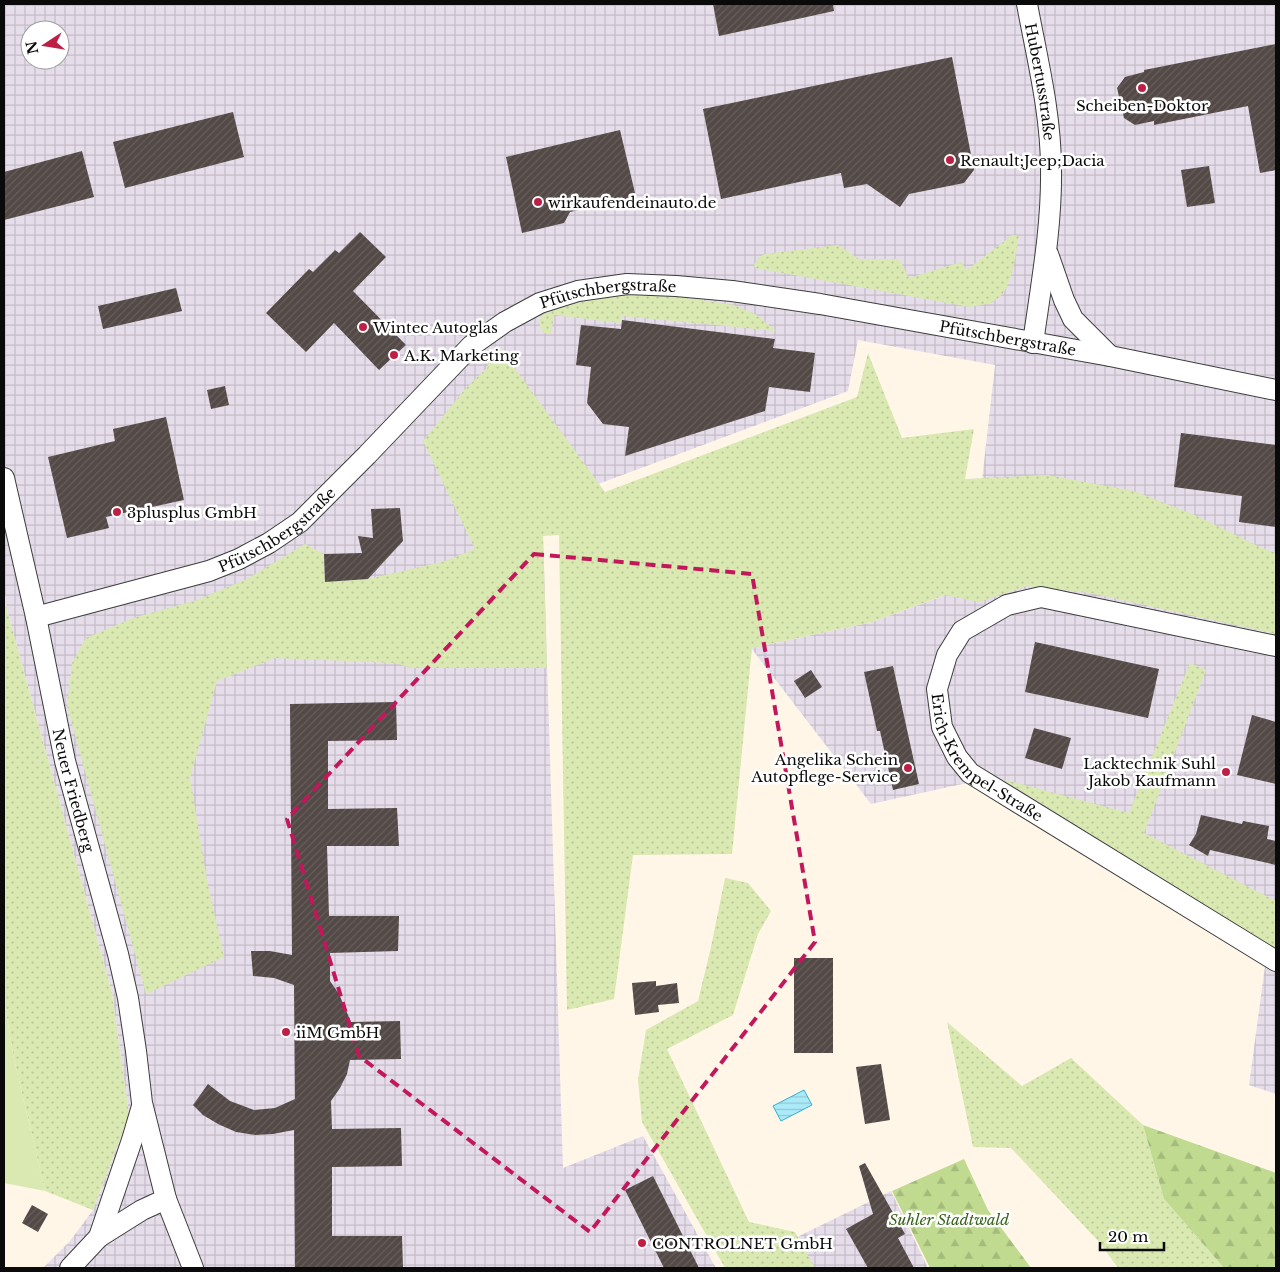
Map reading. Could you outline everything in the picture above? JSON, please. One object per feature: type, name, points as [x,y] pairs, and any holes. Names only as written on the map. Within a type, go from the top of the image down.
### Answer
[{"type":"street","name":"Hubertusstraße","points":[[1027,4],[1048,122],[1051,168],[1046,250],[1033,342]]},
{"type":"street","name":"Hubertusstraße","points":[[1046,250],[1064,300],[1074,319],[1110,356]]},
{"type":"street","name":"Pfütschbergstraße","points":[[36,617],[209,571],[240,559],[269,543],[300,522],[471,346],[505,322],[540,303],[578,291],[627,284],[732,291],[1110,356],[1276,390]]},
{"type":"street","name":"Neuer Friedberg","points":[[4,478],[36,617],[65,761],[118,954],[128,998],[142,1103],[166,1199],[142,1210],[99,1237],[70,1268]]},
{"type":"street","name":"Erich-Krempel-Straße","points":[[1276,646],[1041,597],[1007,605],[962,631],[947,655],[937,689],[942,727],[957,758],[970,773],[1276,961]]},
{"type":"street","name":"Neuer Friedberg","points":[[99,1237],[132,1140],[142,1103]]},
{"type":"street","points":[[166,1199],[193,1268]]},
{"type":"highlighted area","points":[[534,554],[752,574],[815,942],[590,1232],[359,1056],[287,819]]},
{"type":"shaded area","points":[[4,4],[1276,4],[1276,1094],[1249,1085],[1267,951],[990,778],[871,804],[751,648],[872,622],[970,586],[995,365],[858,340],[848,391],[542,505],[563,1168],[643,1136],[716,1268],[43,1268],[70,1241],[93,1210],[129,1115],[112,993],[7,610],[4,587]]},
{"type":"shaded area","points":[[891,1191],[928,1268],[734,1268]]},
{"type":"green space","points":[[1012,235],[1019,236],[1007,287],[994,301],[970,307],[755,268],[754,265],[759,257],[765,254],[838,245],[859,259],[899,259],[909,278],[961,262],[967,270]]},
{"type":"green space","points":[[644,294],[734,305],[757,315],[776,331],[622,316],[620,323],[554,315],[551,333],[544,333],[540,327],[539,321],[542,315],[567,305],[605,297]]},
{"type":"green space","points":[[500,348],[605,492],[857,397],[868,353],[902,438],[974,429],[965,479],[1047,475],[1134,491],[1197,516],[1276,553],[1276,634],[1090,593],[1027,586],[979,602],[945,595],[872,622],[752,648],[732,854],[633,855],[614,999],[567,1010],[559,535],[543,536],[547,668],[410,668],[396,663],[275,658],[217,681],[190,778],[207,880],[224,957],[146,994],[67,706],[72,663],[86,638],[133,618],[197,600],[247,579],[305,544],[324,554],[325,582],[368,579],[442,562],[475,549],[423,441],[465,389],[488,367],[487,358]]},
{"type":"green space","points":[[4,587],[7,610],[112,993],[129,1115],[93,1210],[45,1191],[14,1059],[4,1000]]},
{"type":"green space","points":[[1190,663],[1206,670],[1144,833],[1276,901],[1276,951],[1002,779],[1129,813]]},
{"type":"green space","points":[[725,878],[748,883],[771,911],[758,934],[733,1015],[667,1049],[749,1222],[795,1232],[815,1268],[725,1268],[642,1122],[638,1080],[646,1030],[698,1001]]},
{"type":"green space","points":[[4,1000],[14,1059],[45,1191],[4,1183]]},
{"type":"green space","points":[[947,1022],[1022,1086],[1071,1058],[1143,1125],[1164,1199],[1224,1268],[1118,1268],[1100,1243],[1011,1148],[973,1147]]},
{"type":"green space","points":[[1143,1125],[1276,1173],[1276,1268],[1224,1268],[1164,1199]]},
{"type":"green space","name":"Suhler Stadtwald","points":[[964,1159],[988,1210],[1031,1268],[930,1268],[892,1191]]},
{"type":"water","points":[[804,1090],[812,1105],[781,1121],[773,1106]]},
{"type":"building","points":[[713,4],[833,4],[834,11],[719,36]]},
{"type":"building","points":[[1276,44],[1276,170],[1260,173],[1248,106],[1154,125],[1154,121],[1135,125],[1124,118],[1117,88],[1125,77],[1144,72],[1144,70]]},
{"type":"building","points":[[952,57],[974,170],[964,183],[909,194],[900,207],[867,184],[844,188],[841,173],[721,199],[703,109]]},
{"type":"building","points":[[233,112],[244,157],[125,188],[113,142]]},
{"type":"building","points":[[620,130],[636,197],[570,212],[564,223],[522,233],[506,157]]},
{"type":"building","points":[[82,151],[94,197],[4,220],[4,172]]},
{"type":"building","points":[[1209,166],[1215,203],[1187,207],[1181,170]]},
{"type":"building","points":[[360,232],[386,257],[353,291],[406,345],[379,370],[334,323],[306,352],[266,313],[309,269],[313,272],[335,250],[339,253]]},
{"type":"building","points":[[176,288],[182,311],[103,329],[98,306]]},
{"type":"building","points":[[622,320],[775,339],[773,348],[815,353],[810,392],[769,387],[765,411],[625,456],[629,427],[603,424],[587,403],[591,367],[576,365],[581,325],[621,329]]},
{"type":"building","points":[[225,386],[229,405],[211,409],[207,390]]},
{"type":"building","points":[[166,417],[184,500],[106,517],[109,528],[67,538],[48,457],[115,441],[113,429]]},
{"type":"building","points":[[1181,433],[1276,445],[1276,527],[1239,522],[1242,496],[1174,487]]},
{"type":"building","points":[[400,508],[403,541],[368,579],[325,582],[324,554],[362,553],[358,536],[373,538],[371,509]]},
{"type":"building","points":[[1035,642],[1159,669],[1148,718],[1025,692]]},
{"type":"building","points":[[893,666],[919,784],[893,790],[864,672]]},
{"type":"building","points":[[811,670],[822,687],[805,698],[794,681]]},
{"type":"building","points":[[396,702],[397,740],[328,741],[328,809],[397,808],[399,846],[327,846],[329,916],[399,916],[398,951],[330,953],[330,981],[339,994],[351,1022],[400,1021],[401,1059],[350,1060],[347,1074],[331,1101],[332,1129],[401,1128],[402,1166],[332,1167],[332,1236],[402,1236],[403,1268],[295,1268],[294,1130],[255,1135],[236,1132],[203,1115],[193,1105],[208,1084],[230,1101],[254,1110],[275,1108],[295,1099],[294,985],[274,978],[253,976],[251,951],[270,951],[292,955],[290,704]]},
{"type":"building","points":[[1252,715],[1276,722],[1276,784],[1237,775]]},
{"type":"building","points":[[1034,728],[1071,738],[1062,769],[1025,758]]},
{"type":"building","points":[[1201,815],[1242,824],[1243,821],[1269,826],[1267,839],[1276,841],[1276,865],[1210,850],[1208,856],[1189,845],[1196,834]]},
{"type":"building","points":[[794,958],[833,958],[833,1053],[794,1053]]},
{"type":"building","points":[[656,981],[656,986],[677,983],[679,1003],[658,1005],[659,1012],[635,1015],[632,983]]},
{"type":"building","points":[[881,1064],[890,1120],[865,1124],[856,1067]]},
{"type":"building","points":[[865,1163],[905,1234],[898,1238],[914,1268],[868,1268],[846,1229],[873,1214],[859,1166]]},
{"type":"building","points":[[653,1176],[699,1268],[664,1268],[625,1190]]},
{"type":"building","points":[[32,1205],[48,1214],[38,1232],[22,1223]]},
{"type":"place","name":"Scheiben-Doktor","points":[[1142,88]]},
{"type":"place","name":"Renault;Jeep;Dacia","points":[[950,160]]},
{"type":"place","name":"wirkaufendeinauto.de","points":[[538,202]]},
{"type":"place","name":"Wintec Autoglas","points":[[363,327]]},
{"type":"place","name":"A.K. Marketing","points":[[394,355]]},
{"type":"place","name":"3plusplus GmbH","points":[[117,512]]},
{"type":"place","name":"Angelika Schein Autopflege-Service","points":[[908,768]]},
{"type":"place","name":"Lacktechnik Suhl Jakob Kaufmann","points":[[1226,772]]},
{"type":"place","name":"iiM GmbH","points":[[286,1032]]},
{"type":"place","name":"CONTROLNET GmbH","points":[[642,1243]]}]
